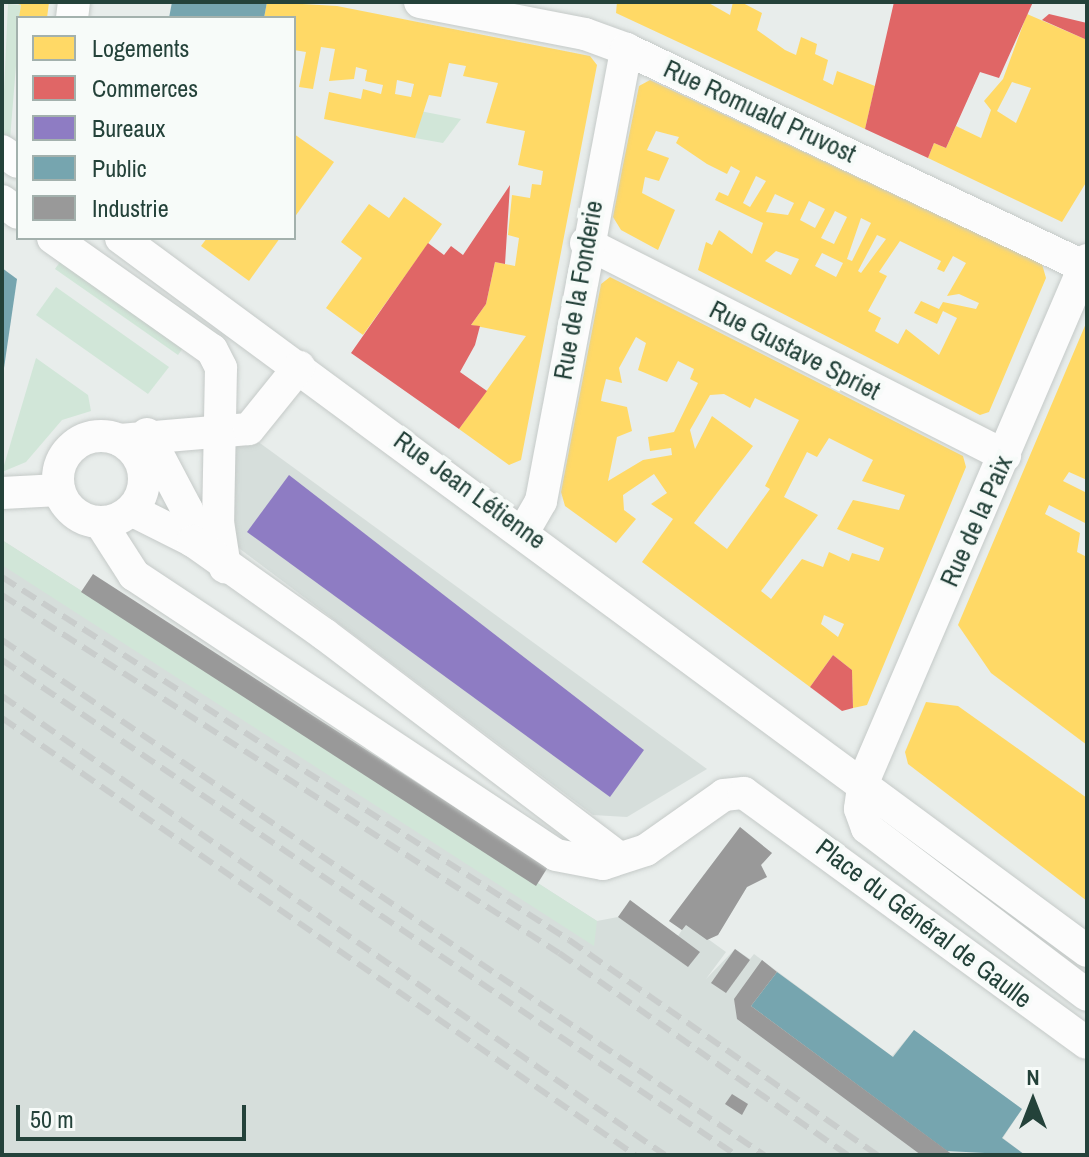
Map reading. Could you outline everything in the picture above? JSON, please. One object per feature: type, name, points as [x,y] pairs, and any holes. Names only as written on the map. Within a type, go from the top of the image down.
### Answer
[{"type":"street","name":"Rue Romuald Pruvost","points":[[420,2],[626,49],[1086,265]]},
{"type":"street","name":"Rue de la Fonderie","points":[[525,529],[541,501],[586,243],[626,49]]},
{"type":"street","points":[[56,240],[212,350],[221,368],[218,522],[225,567]]},
{"type":"street","name":"Rue Jean Létienne","points":[[124,240],[525,529],[864,780]]},
{"type":"street","name":"Rue Gustave Spriet","points":[[586,243],[1005,456]]},
{"type":"street","name":"Rue de la Paix","points":[[864,780],[1086,265]]},
{"type":"street","points":[[299,367],[259,422],[220,432],[134,437],[96,435],[73,445],[59,465],[59,490],[74,513],[100,522],[133,511],[193,541],[617,856]]},
{"type":"street","points":[[133,511],[144,475],[134,437]]},
{"type":"street","points":[[134,437],[187,510],[193,541]]},
{"type":"street","points":[[2,493],[59,490]]},
{"type":"street","points":[[100,522],[134,575],[556,855],[593,866],[617,856]]},
{"type":"street","points":[[864,780],[1087,951]]},
{"type":"street","points":[[864,780],[867,828],[1087,995]]},
{"type":"street","name":"Place du Général de Gaulle","points":[[617,856],[646,850],[724,795],[744,793],[762,802],[1087,1043]]},
{"type":"shaded area","points":[[231,422],[707,769],[627,817],[593,815],[236,546]]},
{"type":"shaded area","points":[[2,540],[597,921],[618,917],[630,900],[678,936],[682,930],[669,921],[740,827],[772,853],[761,865],[767,877],[747,887],[718,935],[708,939],[726,952],[706,979],[735,949],[750,959],[754,954],[892,1056],[914,1030],[1022,1109],[1003,1138],[1025,1155],[2,1155]]},
{"type":"green space","points":[[8,4],[21,5],[20,16],[16,16],[16,66],[10,139],[2,134]]},
{"type":"green space","points":[[420,111],[461,119],[443,143],[415,138]]},
{"type":"green space","points":[[62,259],[185,345],[178,355],[55,269]]},
{"type":"green space","points":[[56,287],[169,367],[148,394],[36,315]]},
{"type":"green space","points":[[36,358],[88,395],[91,411],[62,420],[26,462],[2,472]]},
{"type":"green space","points":[[2,540],[597,921],[594,946],[2,565]]},
{"type":"building: Logements","points":[[12,2],[49,2],[47,16],[19,16],[21,5]]},
{"type":"building: Logements","points":[[267,2],[337,6],[590,56],[597,65],[521,460],[509,465],[459,429],[526,336],[471,325],[486,304],[495,262],[515,266],[519,238],[508,235],[512,195],[530,198],[532,184],[541,185],[543,171],[518,165],[525,131],[486,123],[498,83],[463,76],[466,66],[449,63],[441,97],[429,95],[415,138],[324,119],[329,92],[361,99],[363,89],[381,94],[383,85],[365,81],[367,70],[356,67],[354,79],[329,81],[335,49],[321,47],[313,89],[299,87],[306,52],[296,50],[296,16],[264,16]],"holes":[[[397,80],[414,84],[411,97],[395,94]]]},
{"type":"building: Logements","points":[[617,2],[707,2],[730,15],[733,2],[741,2],[762,13],[757,30],[785,50],[796,55],[801,37],[817,44],[815,54],[828,60],[823,80],[833,85],[837,71],[875,86],[865,129],[616,13]]},
{"type":"building: Logements","points":[[1027,14],[1087,40],[1087,181],[1062,222],[928,158],[934,143],[946,148],[956,126],[981,138],[991,110],[984,101],[1003,79]],"holes":[[[1012,82],[1031,88],[1016,123],[997,111]]]},
{"type":"building: Logements","points":[[650,80],[1042,264],[1046,278],[989,412],[980,415],[698,270],[706,242],[712,245],[719,230],[752,254],[763,223],[715,200],[719,192],[728,196],[740,171],[731,166],[727,174],[707,164],[676,143],[679,137],[656,131],[647,150],[669,158],[659,181],[645,177],[642,193],[675,210],[658,250],[621,230],[613,217],[639,86]],"holes":[[[756,176],[766,181],[750,207],[743,203]],[[775,194],[794,203],[788,215],[766,212]],[[809,201],[825,209],[815,228],[800,220]],[[835,211],[847,217],[834,244],[821,238]],[[861,218],[871,223],[852,261],[847,259]],[[877,235],[886,239],[861,273],[858,271]],[[900,241],[941,261],[937,269],[944,272],[953,256],[966,263],[947,296],[959,294],[979,303],[976,309],[943,302],[939,309],[921,301],[914,313],[937,324],[943,311],[957,318],[939,355],[906,329],[898,344],[875,331],[881,318],[868,311],[887,276],[879,272]],[[776,251],[799,259],[791,275],[765,261]],[[822,253],[843,263],[836,277],[815,266]]]},
{"type":"building: Logements","points":[[296,135],[334,162],[296,215]]},
{"type":"building: Logements","points":[[404,197],[442,224],[363,335],[326,308],[362,258],[341,242],[369,204],[389,218]]},
{"type":"building: Logements","points":[[206,240],[279,240],[249,281],[201,246]]},
{"type":"building: Logements","points":[[610,277],[963,456],[966,467],[867,705],[853,708],[852,670],[833,655],[810,687],[642,562],[673,519],[651,504],[667,493],[654,474],[623,495],[624,510],[636,519],[616,543],[565,506],[561,492],[601,284]],"holes":[[[636,337],[646,343],[638,370],[667,382],[678,361],[694,369],[690,379],[698,383],[674,432],[648,437],[650,451],[671,448],[672,455],[643,460],[608,481],[617,437],[632,431],[627,407],[601,401],[606,379],[622,383],[619,368]],[[724,394],[750,408],[755,398],[799,420],[765,486],[770,489],[727,549],[694,523],[753,446],[712,416],[695,449],[690,430],[710,395]],[[829,438],[873,460],[862,481],[905,495],[899,510],[853,500],[837,529],[884,548],[879,561],[852,553],[849,561],[829,552],[823,567],[802,559],[771,599],[761,591],[818,515],[784,497],[807,452],[817,457]],[[824,615],[844,624],[838,637],[821,624]]]},
{"type":"building: Logements","points":[[1087,321],[1087,480],[1069,472],[1063,481],[1087,493],[1087,524],[1049,505],[1045,514],[1080,533],[1077,552],[1087,557],[1087,745],[991,673],[958,625]]},
{"type":"building: Logements","points":[[926,702],[958,706],[1087,798],[1087,901],[908,764],[905,752]]},
{"type":"building: Commerces","points":[[894,2],[1033,2],[999,78],[980,72],[946,148],[934,143],[928,158],[865,129]]},
{"type":"building: Commerces","points":[[1049,14],[1087,23],[1087,40],[1042,20]]},
{"type":"building: Commerces","points":[[510,185],[505,264],[495,262],[486,304],[471,325],[480,326],[475,345],[460,372],[487,391],[459,429],[351,353],[428,243],[444,255],[451,246],[463,255]]},
{"type":"building: Commerces","points":[[833,655],[852,670],[853,708],[842,711],[810,687]]},
{"type":"building: Bureaux","points":[[289,475],[644,750],[610,797],[247,532]]},
{"type":"building: Public","points":[[172,2],[267,2],[264,16],[169,16]]},
{"type":"building: Public","points":[[2,268],[17,279],[4,368],[2,368]]},
{"type":"building: Public","points":[[777,972],[893,1057],[914,1030],[1022,1109],[1002,1138],[1025,1155],[947,1151],[751,1006]]},
{"type":"building: Industrie","points":[[93,574],[548,867],[536,886],[81,592]]},
{"type":"building: Industrie","points":[[740,827],[772,853],[761,865],[767,877],[747,887],[718,935],[707,940],[686,925],[682,930],[669,921]]},
{"type":"building: Industrie","points":[[630,900],[700,952],[688,967],[618,917]]},
{"type":"building: Industrie","points":[[735,949],[750,960],[726,993],[711,983]]},
{"type":"building: Industrie","points":[[762,960],[777,972],[751,1006],[953,1155],[921,1155],[737,1019],[734,999]]},
{"type":"building: Industrie","points":[[732,1094],[748,1104],[742,1115],[725,1104]]},
{"type":"railway","points":[[2,577],[569,940],[877,1155]]},
{"type":"railway","points":[[2,595],[559,953],[847,1155]]},
{"type":"railway","points":[[2,640],[764,1155]]},
{"type":"railway","points":[[2,660],[736,1155]]},
{"type":"railway","points":[[2,696],[665,1155]]},
{"type":"railway","points":[[2,718],[635,1155]]}]
